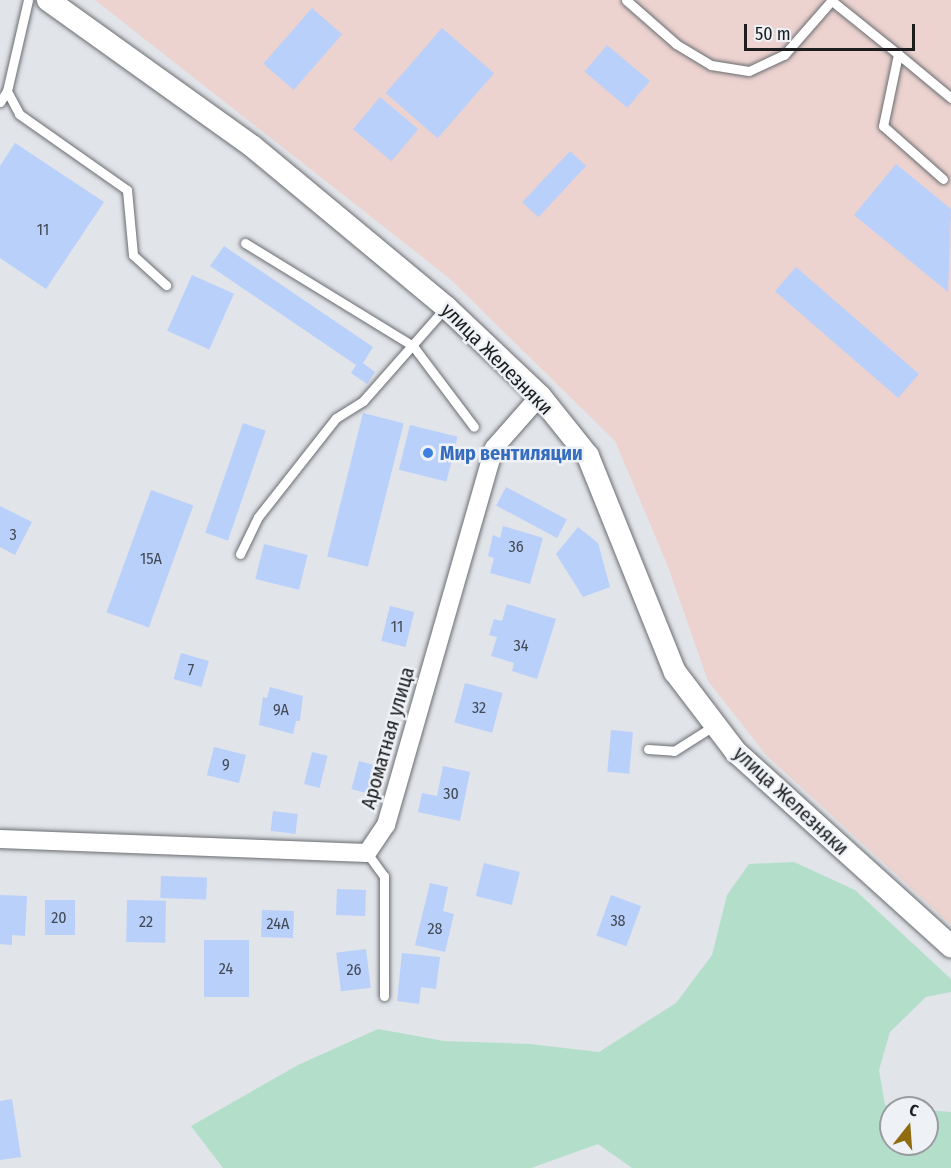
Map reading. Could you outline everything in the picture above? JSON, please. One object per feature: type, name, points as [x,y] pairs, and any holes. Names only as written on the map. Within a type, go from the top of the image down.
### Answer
[{"type":"street","name":"улица Железняки","points":[[48,0],[252,146],[446,307],[540,396],[588,456],[675,672],[736,752],[951,946]]},
{"type":"street","name":"Ароматная улица","points":[[367,853],[386,825],[494,448],[540,396]]},
{"type":"street","points":[[0,839],[367,853]]},
{"type":"lane","points":[[0,102],[8,91],[28,0]]},
{"type":"lane","points":[[626,0],[676,44],[711,64],[749,71],[784,55],[832,1],[951,98]]},
{"type":"lane","points":[[897,54],[883,126],[943,179]]},
{"type":"lane","points":[[8,91],[19,114],[127,190],[134,255],[166,285]]},
{"type":"lane","points":[[245,243],[413,346],[474,427]]},
{"type":"lane","points":[[240,554],[258,517],[336,418],[363,401],[446,307]]},
{"type":"lane","points":[[648,749],[674,751],[715,725]]},
{"type":"lane","points":[[367,853],[384,876],[384,996]]},
{"type":"shaded area","points":[[95,0],[951,0],[951,925],[767,756],[708,681],[667,564],[615,441],[449,278]]},
{"type":"green space","points":[[794,862],[855,890],[951,979],[951,992],[926,997],[890,1032],[879,1070],[883,1096],[879,1096],[879,1156],[939,1156],[939,1111],[951,1112],[951,1168],[632,1168],[598,1144],[531,1168],[223,1168],[191,1126],[298,1065],[378,1029],[444,1041],[530,1044],[599,1052],[676,1003],[712,955],[727,895],[749,864]]},
{"type":"building","points":[[312,8],[342,34],[294,90],[263,64]]},
{"type":"building","points":[[442,28],[494,73],[438,138],[386,93]]},
{"type":"building","points":[[607,45],[650,81],[627,108],[585,72]]},
{"type":"building","points":[[380,97],[418,129],[391,161],[353,129]]},
{"type":"building","points":[[15,143],[104,202],[46,289],[0,258],[0,166]]},
{"type":"building","points":[[570,151],[586,166],[538,217],[522,202]]},
{"type":"building","points":[[896,164],[951,209],[948,292],[854,215]]},
{"type":"building","points":[[224,246],[373,347],[363,363],[375,372],[367,384],[351,373],[356,365],[210,266]]},
{"type":"building","points":[[796,267],[919,374],[898,398],[775,291]]},
{"type":"building","points":[[192,275],[234,294],[209,349],[167,331]]},
{"type":"building","points":[[363,413],[404,423],[368,567],[327,557]]},
{"type":"building","points":[[243,423],[266,431],[228,540],[205,533]]},
{"type":"building","name":"Мир вентиляции","points":[[410,425],[458,437],[446,481],[399,470]]},
{"type":"building","points":[[506,487],[567,519],[557,538],[496,506]]},
{"type":"building","points":[[151,490],[193,505],[149,628],[107,612]]},
{"type":"building","points":[[0,506],[32,522],[15,555],[0,547]]},
{"type":"building","points":[[503,526],[543,538],[530,584],[490,573],[494,558],[488,556],[493,535],[500,538]]},
{"type":"building","points":[[578,527],[598,543],[610,587],[583,597],[556,554]]},
{"type":"building","points":[[264,544],[308,555],[299,590],[255,579]]},
{"type":"building","points":[[507,604],[556,619],[537,679],[512,671],[514,663],[491,656],[497,637],[489,635],[494,619],[502,621]]},
{"type":"building","points":[[390,606],[414,612],[406,647],[381,641]]},
{"type":"building","points":[[181,653],[209,661],[201,687],[174,679]]},
{"type":"building","points":[[465,683],[503,693],[492,733],[454,723]]},
{"type":"building","points":[[270,687],[303,696],[300,721],[296,721],[293,734],[259,725],[263,697],[267,698]]},
{"type":"building","points":[[611,730],[633,732],[629,774],[607,772]]},
{"type":"building","points":[[214,747],[246,755],[239,783],[207,775]]},
{"type":"building","points":[[312,752],[328,756],[320,788],[304,784]]},
{"type":"building","points":[[359,761],[382,767],[375,795],[351,789]]},
{"type":"building","points":[[443,766],[470,772],[460,821],[418,812],[422,793],[437,796]]},
{"type":"building","points":[[273,811],[298,814],[295,834],[271,831]]},
{"type":"building","points":[[484,863],[520,872],[512,905],[476,896]]},
{"type":"building","points":[[161,876],[207,878],[206,900],[160,898]]},
{"type":"building","points":[[430,883],[448,887],[443,911],[454,914],[445,952],[415,945]]},
{"type":"building","points":[[337,889],[366,890],[365,916],[336,915]]},
{"type":"building","points":[[0,895],[27,896],[25,936],[12,935],[12,945],[0,944]]},
{"type":"building","points":[[611,895],[641,906],[626,946],[596,935]]},
{"type":"building","points":[[45,900],[75,900],[75,935],[45,935]]},
{"type":"building","points":[[127,900],[166,901],[165,943],[126,942]]},
{"type":"building","points":[[262,910],[294,911],[293,938],[261,937]]},
{"type":"building","points":[[204,940],[249,940],[249,997],[204,997]]},
{"type":"building","points":[[366,949],[371,988],[341,991],[336,953]]},
{"type":"building","points":[[402,953],[440,957],[436,989],[421,987],[419,1004],[397,1001]]},
{"type":"building","points":[[12,1099],[21,1157],[0,1160],[0,1101]]},
{"type":"place","name":"Мир вентиляции","points":[[428,453]]}]
